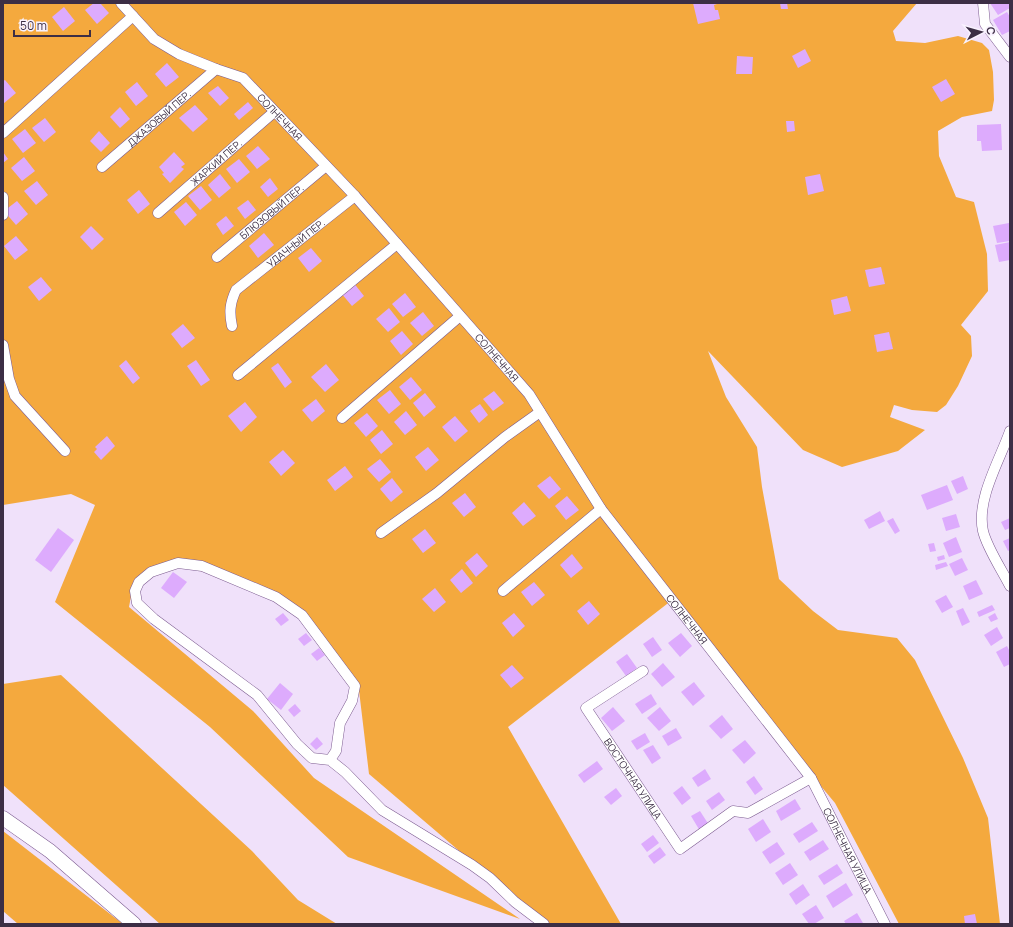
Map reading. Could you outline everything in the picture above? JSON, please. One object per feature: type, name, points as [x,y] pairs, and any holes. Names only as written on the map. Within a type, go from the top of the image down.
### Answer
[{"type":"main road","points":[[3,818],[50,851],[134,924]]},
{"type":"street","name":"СОЛНЕЧНАЯ","points":[[121,3],[154,39],[179,54],[243,78],[355,196],[529,394],[601,509],[811,778]]},
{"type":"street","points":[[983,3],[985,24],[1010,57]]},
{"type":"street","points":[[3,133],[133,16]]},
{"type":"street","name":"ДЖАЗОВЫЙ ПЕР.","points":[[102,167],[216,69]]},
{"type":"street","name":"ЖАРКИЙ ПЕР.","points":[[158,213],[274,112]]},
{"type":"street","name":"БЛЮЗОВЫЙ ПЕР.","points":[[218,257],[326,166]]},
{"type":"street","name":"УДАЧНЫЙ ПЕР.","points":[[232,326],[230,301],[236,290],[355,196]]},
{"type":"street","points":[[3,197],[3,215]]},
{"type":"street","points":[[238,375],[397,244]]},
{"type":"street","points":[[342,418],[460,316]]},
{"type":"street","points":[[3,345],[9,378],[15,396],[65,451]]},
{"type":"street","points":[[381,533],[437,493],[505,437],[540,412]]},
{"type":"street","points":[[1010,431],[985,494],[981,516],[983,531],[1010,586]]},
{"type":"street","points":[[502,591],[601,509]]},
{"type":"street","points":[[330,760],[336,751],[340,723],[352,701],[355,686],[302,615],[276,596],[202,566],[178,563],[151,572],[139,582],[135,590],[137,603],[148,614],[257,695],[297,744],[312,758],[330,760],[345,772],[382,810],[490,878],[515,902],[544,924]]},
{"type":"street","name":"ВОСТОЧНАЯ УЛИЦА","points":[[643,671],[586,708],[680,849],[733,811],[748,813],[811,778]]},
{"type":"street","name":"СОЛНЕЧНАЯ УЛИЦА","points":[[811,778],[885,924]]},
{"type":"shaded area","points":[[3,3],[917,3],[893,31],[896,41],[925,43],[958,36],[982,43],[989,50],[993,72],[994,100],[992,111],[962,117],[938,131],[939,156],[956,197],[974,202],[987,254],[988,291],[961,325],[971,336],[972,356],[958,386],[946,405],[937,412],[912,410],[894,405],[890,417],[925,430],[898,451],[842,467],[803,450],[708,351],[726,397],[757,447],[762,487],[779,579],[813,611],[838,630],[897,638],[915,660],[963,758],[988,818],[1000,924],[899,924],[835,803],[754,706],[676,597],[508,727],[621,924],[545,924],[369,774],[358,682],[278,594],[184,566],[134,580],[129,607],[253,711],[314,778],[520,919],[348,857],[210,727],[55,602],[95,505],[71,494],[3,505]]},
{"type":"shaded area","points":[[61,675],[252,851],[298,900],[337,924],[160,924],[3,785],[3,684]]},
{"type":"shaded area","points":[[3,831],[123,924],[18,924],[3,911]]},
{"type":"building","points":[[94,3],[100,3],[109,13],[97,24],[85,10]]},
{"type":"building","points":[[693,3],[720,3],[714,5],[715,10],[718,10],[720,19],[698,24]]},
{"type":"building","points":[[780,3],[787,3],[788,9],[781,9]]},
{"type":"building","points":[[990,3],[1009,3],[1010,8],[998,15]]},
{"type":"building","points":[[64,7],[75,21],[63,31],[52,17]]},
{"type":"building","points":[[1007,12],[1010,17],[1010,31],[1002,35],[993,20]]},
{"type":"building","points":[[805,49],[811,61],[798,68],[792,56]]},
{"type":"building","points":[[737,56],[753,57],[752,74],[736,74]]},
{"type":"building","points":[[167,63],[179,77],[166,87],[155,74]]},
{"type":"building","points":[[946,79],[955,94],[941,102],[932,87]]},
{"type":"building","points":[[5,80],[16,93],[3,104],[3,81]]},
{"type":"building","points":[[137,82],[148,96],[136,106],[125,92]]},
{"type":"building","points":[[218,86],[229,98],[220,106],[208,93]]},
{"type":"building","points":[[248,102],[253,108],[239,120],[234,114]]},
{"type":"building","points":[[195,105],[208,119],[193,132],[179,118]]},
{"type":"building","points":[[120,107],[130,119],[120,128],[110,117]]},
{"type":"building","points":[[45,118],[56,132],[44,142],[32,128]]},
{"type":"building","points":[[786,121],[794,121],[795,131],[787,132]]},
{"type":"building","points":[[1001,124],[1002,150],[982,151],[981,141],[977,141],[977,125]]},
{"type":"building","points":[[25,129],[36,143],[23,153],[12,139]]},
{"type":"building","points":[[99,131],[110,143],[101,152],[90,141]]},
{"type":"building","points":[[258,146],[270,159],[257,169],[246,156]]},
{"type":"building","points":[[3,152],[8,159],[3,163]]},
{"type":"building","points":[[174,152],[185,164],[181,167],[184,169],[170,183],[162,174],[164,173],[159,167]]},
{"type":"building","points":[[24,157],[35,171],[22,181],[11,168]]},
{"type":"building","points":[[239,159],[250,172],[237,183],[226,169]]},
{"type":"building","points":[[220,174],[231,188],[219,198],[208,185]]},
{"type":"building","points":[[820,174],[824,191],[808,195],[805,177]]},
{"type":"building","points":[[270,178],[278,189],[268,197],[260,187]]},
{"type":"building","points":[[37,181],[48,195],[36,205],[24,191]]},
{"type":"building","points":[[201,186],[212,200],[200,210],[188,196]]},
{"type":"building","points":[[139,190],[150,204],[138,214],[127,200]]},
{"type":"building","points":[[248,200],[256,210],[245,219],[237,208]]},
{"type":"building","points":[[17,201],[28,214],[16,225],[4,211]]},
{"type":"building","points":[[186,202],[197,215],[185,226],[174,212]]},
{"type":"building","points":[[226,216],[234,226],[223,235],[216,224]]},
{"type":"building","points":[[1009,223],[1010,241],[997,243],[993,226]]},
{"type":"building","points":[[91,226],[104,239],[92,250],[80,237]]},
{"type":"building","points":[[264,233],[274,245],[258,258],[249,246]]},
{"type":"building","points":[[16,236],[28,250],[15,260],[4,246]]},
{"type":"building","points":[[1010,242],[1010,260],[999,262],[995,245]]},
{"type":"building","points":[[311,248],[322,261],[309,272],[298,258]]},
{"type":"building","points":[[881,267],[885,284],[869,287],[865,270]]},
{"type":"building","points":[[41,277],[52,290],[39,301],[28,287]]},
{"type":"building","points":[[353,282],[364,296],[352,306],[341,293]]},
{"type":"building","points":[[405,293],[416,307],[403,317],[392,304]]},
{"type":"building","points":[[847,296],[851,311],[834,315],[831,300]]},
{"type":"building","points":[[389,308],[400,322],[388,332],[376,319]]},
{"type":"building","points":[[423,312],[434,326],[422,336],[410,323]]},
{"type":"building","points":[[183,324],[195,338],[182,348],[171,334]]},
{"type":"building","points":[[402,331],[413,344],[401,355],[390,341]]},
{"type":"building","points":[[889,332],[893,349],[877,352],[874,335]]},
{"type":"building","points":[[126,360],[140,378],[133,384],[119,366]]},
{"type":"building","points":[[196,360],[210,380],[201,386],[187,366]]},
{"type":"building","points":[[278,363],[292,382],[285,388],[271,368]]},
{"type":"building","points":[[326,364],[339,380],[325,392],[311,377]]},
{"type":"building","points":[[411,377],[422,390],[410,400],[399,387]]},
{"type":"building","points":[[390,390],[401,404],[389,414],[377,400]]},
{"type":"building","points":[[494,391],[504,403],[493,411],[483,399]]},
{"type":"building","points":[[425,393],[436,407],[424,417],[413,403]]},
{"type":"building","points":[[316,399],[325,411],[312,422],[302,410]]},
{"type":"building","points":[[245,402],[257,417],[241,432],[228,416]]},
{"type":"building","points":[[480,404],[488,415],[479,423],[470,411]]},
{"type":"building","points":[[406,411],[417,425],[405,435],[394,422]]},
{"type":"building","points":[[367,413],[378,426],[366,437],[354,423]]},
{"type":"building","points":[[455,416],[468,431],[455,442],[442,427]]},
{"type":"building","points":[[382,430],[393,444],[381,454],[370,440]]},
{"type":"building","points":[[107,436],[115,446],[101,460],[94,452],[97,449],[95,447]]},
{"type":"building","points":[[428,447],[439,460],[426,471],[415,457]]},
{"type":"building","points":[[283,450],[295,463],[281,476],[269,462]]},
{"type":"building","points":[[380,459],[391,472],[379,482],[367,469]]},
{"type":"building","points":[[345,466],[353,477],[335,491],[327,480]]},
{"type":"building","points":[[550,476],[561,489],[549,499],[537,486]]},
{"type":"building","points":[[963,476],[968,489],[957,494],[951,481]]},
{"type":"building","points":[[392,478],[403,492],[391,502],[380,489]]},
{"type":"building","points":[[947,485],[953,500],[927,510],[921,495]]},
{"type":"building","points":[[465,493],[476,507],[464,517],[452,503]]},
{"type":"building","points":[[567,496],[579,510],[566,520],[555,506]]},
{"type":"building","points":[[524,502],[536,516],[523,526],[512,513]]},
{"type":"building","points":[[880,511],[885,521],[869,529],[864,520]]},
{"type":"building","points":[[956,514],[960,527],[946,531],[942,518]]},
{"type":"building","points":[[893,518],[900,531],[895,534],[887,521]]},
{"type":"building","points":[[1010,518],[1010,528],[1005,530],[1001,522]]},
{"type":"building","points":[[58,528],[74,540],[51,572],[35,560]]},
{"type":"building","points":[[425,529],[436,543],[423,553],[412,539]]},
{"type":"building","points":[[956,537],[962,552],[949,557],[943,543]]},
{"type":"building","points":[[1010,538],[1010,550],[1008,551],[1003,541]]},
{"type":"building","points":[[934,543],[936,551],[930,552],[928,544]]},
{"type":"building","points":[[477,553],[488,566],[476,577],[465,563]]},
{"type":"building","points":[[572,554],[583,568],[571,578],[560,565]]},
{"type":"building","points":[[944,555],[945,559],[938,561],[937,557]]},
{"type":"building","points":[[962,558],[968,570],[955,576],[949,564]]},
{"type":"building","points":[[946,562],[948,566],[936,570],[935,565]]},
{"type":"building","points":[[462,569],[473,583],[461,593],[450,580]]},
{"type":"building","points":[[173,572],[187,582],[174,598],[161,588]]},
{"type":"building","points":[[976,580],[983,594],[969,600],[963,586]]},
{"type":"building","points":[[534,582],[545,595],[532,606],[521,592]]},
{"type":"building","points":[[435,588],[446,602],[434,612],[422,599]]},
{"type":"building","points":[[946,595],[953,607],[942,613],[935,601]]},
{"type":"building","points":[[589,601],[600,614],[588,625],[577,611]]},
{"type":"building","points":[[992,605],[995,610],[979,617],[977,612]]},
{"type":"building","points":[[963,608],[970,622],[962,626],[956,611]]},
{"type":"building","points":[[283,613],[289,620],[281,626],[275,619]]},
{"type":"building","points":[[514,613],[525,626],[513,637],[502,623]]},
{"type":"building","points":[[995,613],[998,619],[991,622],[988,617]]},
{"type":"building","points":[[997,627],[1003,638],[991,646],[984,635]]},
{"type":"building","points":[[306,633],[312,640],[304,646],[298,639]]},
{"type":"building","points":[[681,633],[692,646],[680,657],[668,643]]},
{"type":"building","points":[[653,637],[662,650],[652,657],[643,644]]},
{"type":"building","points":[[1007,646],[1010,652],[1010,664],[1004,667],[996,652]]},
{"type":"building","points":[[319,648],[325,655],[317,661],[311,654]]},
{"type":"building","points":[[627,654],[637,668],[626,676],[616,662]]},
{"type":"building","points":[[663,663],[675,677],[662,687],[651,674]]},
{"type":"building","points":[[512,665],[524,678],[511,688],[500,675]]},
{"type":"building","points":[[694,682],[705,696],[693,706],[681,692]]},
{"type":"building","points":[[280,683],[293,694],[281,710],[267,699]]},
{"type":"building","points":[[651,694],[657,704],[642,714],[635,704]]},
{"type":"building","points":[[295,704],[301,711],[294,717],[288,710]]},
{"type":"building","points":[[613,707],[625,721],[612,731],[601,718]]},
{"type":"building","points":[[660,707],[671,721],[659,731],[647,718]]},
{"type":"building","points":[[722,715],[733,729],[721,739],[709,726]]},
{"type":"building","points":[[676,728],[682,738],[668,746],[662,736]]},
{"type":"building","points":[[645,733],[650,742],[637,750],[631,741]]},
{"type":"building","points":[[317,737],[323,744],[316,750],[310,744]]},
{"type":"building","points":[[745,740],[756,753],[744,764],[732,750]]},
{"type":"building","points":[[653,745],[661,758],[652,764],[643,750]]},
{"type":"building","points":[[597,761],[603,769],[584,783],[578,775]]},
{"type":"building","points":[[705,769],[711,779],[698,787],[692,778]]},
{"type":"building","points":[[754,776],[763,789],[755,795],[746,782]]},
{"type":"building","points":[[682,786],[691,798],[682,805],[673,793]]},
{"type":"building","points":[[616,788],[622,796],[611,805],[604,797]]},
{"type":"building","points":[[719,792],[725,800],[712,810],[706,801]]},
{"type":"building","points":[[795,799],[801,809],[781,821],[776,811]]},
{"type":"building","points":[[700,811],[709,825],[700,831],[691,816]]},
{"type":"building","points":[[763,819],[771,832],[756,842],[748,829]]},
{"type":"building","points":[[812,822],[818,831],[799,843],[793,834]]},
{"type":"building","points":[[653,835],[659,843],[647,852],[641,844]]},
{"type":"building","points":[[823,840],[829,849],[810,861],[804,852]]},
{"type":"building","points":[[777,842],[785,854],[770,864],[762,852]]},
{"type":"building","points":[[660,847],[666,855],[654,864],[648,856]]},
{"type":"building","points":[[790,863],[798,875],[783,885],[775,873]]},
{"type":"building","points":[[837,864],[843,873],[824,885],[818,876]]},
{"type":"building","points":[[846,883],[853,895],[833,908],[826,896]]},
{"type":"building","points":[[803,884],[810,895],[796,905],[789,894]]},
{"type":"building","points":[[816,905],[824,918],[814,924],[809,924],[802,914]]},
{"type":"building","points":[[857,913],[863,923],[846,924],[844,921]]},
{"type":"building","points":[[975,914],[977,924],[965,924],[964,916]]}]
